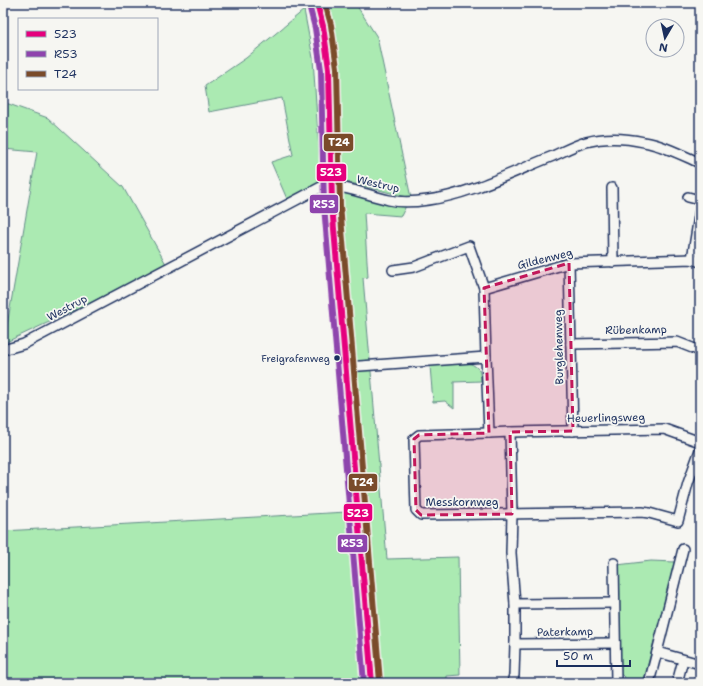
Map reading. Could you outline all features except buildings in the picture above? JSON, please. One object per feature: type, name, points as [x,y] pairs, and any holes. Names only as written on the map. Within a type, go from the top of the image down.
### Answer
[{"type":"main road","points":[[318,3],[329,69],[332,187],[372,683]]},
{"type":"street","name":"Westrup","points":[[3,350],[24,344],[320,187],[360,191],[388,200],[400,202],[430,200],[484,184],[586,142],[610,139],[659,145],[700,163]]},
{"type":"street","points":[[612,188],[613,262]]},
{"type":"street","points":[[688,197],[700,200]]},
{"type":"street","name":"Gildenweg","points":[[484,288],[569,263],[696,260],[700,210]]},
{"type":"street","points":[[393,270],[414,267],[469,246],[484,288],[489,433],[510,432],[512,514],[511,553],[515,604],[514,675],[512,683]]},
{"type":"street","name":"Burglehenweg","points":[[569,263],[573,431]]},
{"type":"street","name":"Rübenkamp","points":[[571,344],[677,342],[700,351]]},
{"type":"street","points":[[346,367],[486,358]]},
{"type":"street","name":"Heuerlingsweg","points":[[510,432],[664,428],[700,442]]},
{"type":"street","name":"Messkornweg","points":[[489,433],[419,435],[414,439],[416,510],[421,515],[512,514]]},
{"type":"street","points":[[512,514],[642,512],[678,521],[688,483],[700,450]]},
{"type":"street","points":[[649,683],[682,549]]},
{"type":"street","points":[[614,563],[616,683]]},
{"type":"street","points":[[515,604],[614,603]]},
{"type":"street","name":"Paterkamp","points":[[515,644],[615,643]]},
{"type":"street","points":[[657,652],[700,664]]},
{"type":"street","points":[[677,683],[683,660]]},
{"type":"highlighted area","points":[[569,263],[573,431],[510,432],[512,514],[421,515],[416,510],[414,439],[419,435],[489,433],[484,288]]},
{"type":"green space","points":[[323,3],[355,3],[377,37],[411,198],[335,179]]},
{"type":"green space","points":[[304,10],[313,58],[321,182],[287,199],[271,162],[293,155],[282,98],[209,112],[205,86],[246,58]]},
{"type":"green space","points":[[3,102],[48,118],[123,187],[166,264],[90,303],[4,343],[37,152],[3,149]]},
{"type":"green space","points":[[336,189],[406,206],[401,216],[364,213],[368,277],[363,278],[387,559],[458,557],[460,675],[447,676],[447,683],[376,683]]},
{"type":"green space","points":[[469,363],[479,370],[481,381],[454,382],[454,408],[445,401],[433,402],[430,366]]},
{"type":"green space","points":[[347,512],[363,683],[3,683],[3,531]]},
{"type":"green space","points":[[651,561],[675,562],[644,679],[626,679],[619,672],[617,565]]},
{"type":"transit line","name":"523","points":[[317,3],[323,26],[329,69],[332,205],[372,683]]},
{"type":"transit line","name":"T24","points":[[325,3],[331,25],[337,68],[340,205],[380,682]]},
{"type":"transit line","name":"R53","points":[[309,5],[315,28],[321,70],[324,206],[364,683]]},
{"type":"place","name":"Freigrafenweg","points":[[337,358]]}]
